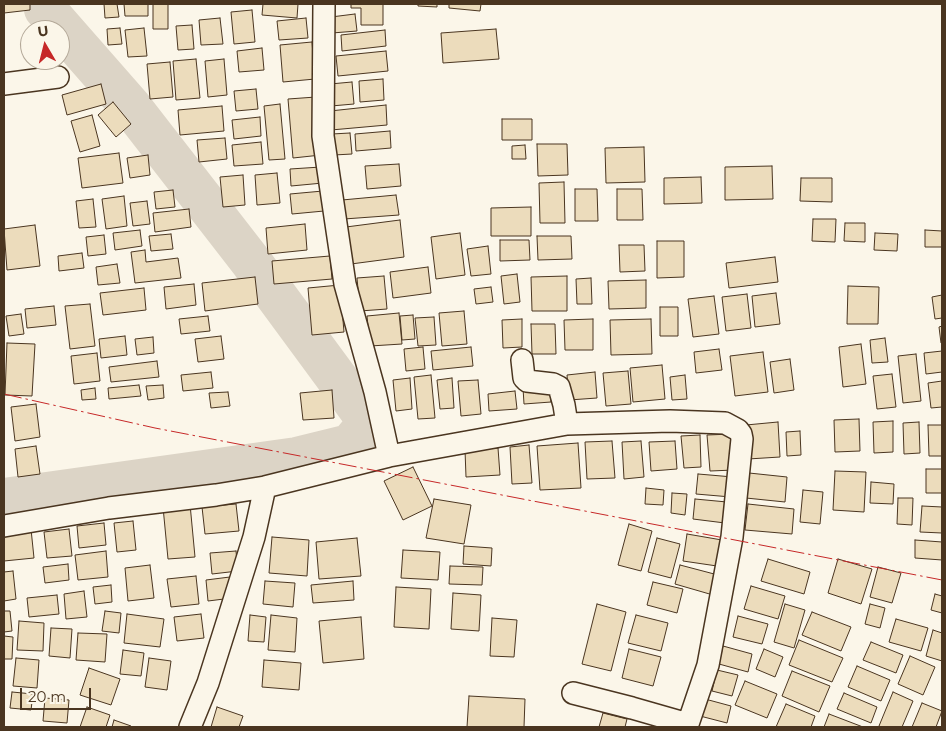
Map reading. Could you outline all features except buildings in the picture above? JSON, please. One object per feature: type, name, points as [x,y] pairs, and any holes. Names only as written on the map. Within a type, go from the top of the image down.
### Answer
[{"type":"street","points":[[324,4],[323,136],[345,284],[375,392],[389,456]]},
{"type":"street","points":[[4,84],[58,77]]},
{"type":"street","points":[[522,360],[524,378],[527,381],[553,384],[559,387],[567,424]]},
{"type":"street","points":[[4,526],[109,508],[265,487],[389,456],[567,424],[670,421],[725,424],[741,434],[742,439],[732,537],[708,665],[687,726],[632,708],[573,693]]},
{"type":"street","points":[[190,727],[208,683],[254,537],[265,487]]},
{"type":"waterway","points":[[4,499],[297,458],[350,445],[369,422],[252,263],[131,107],[45,9],[45,4]]},
{"type":"power","points":[[4,394],[155,428],[942,580]]}]
